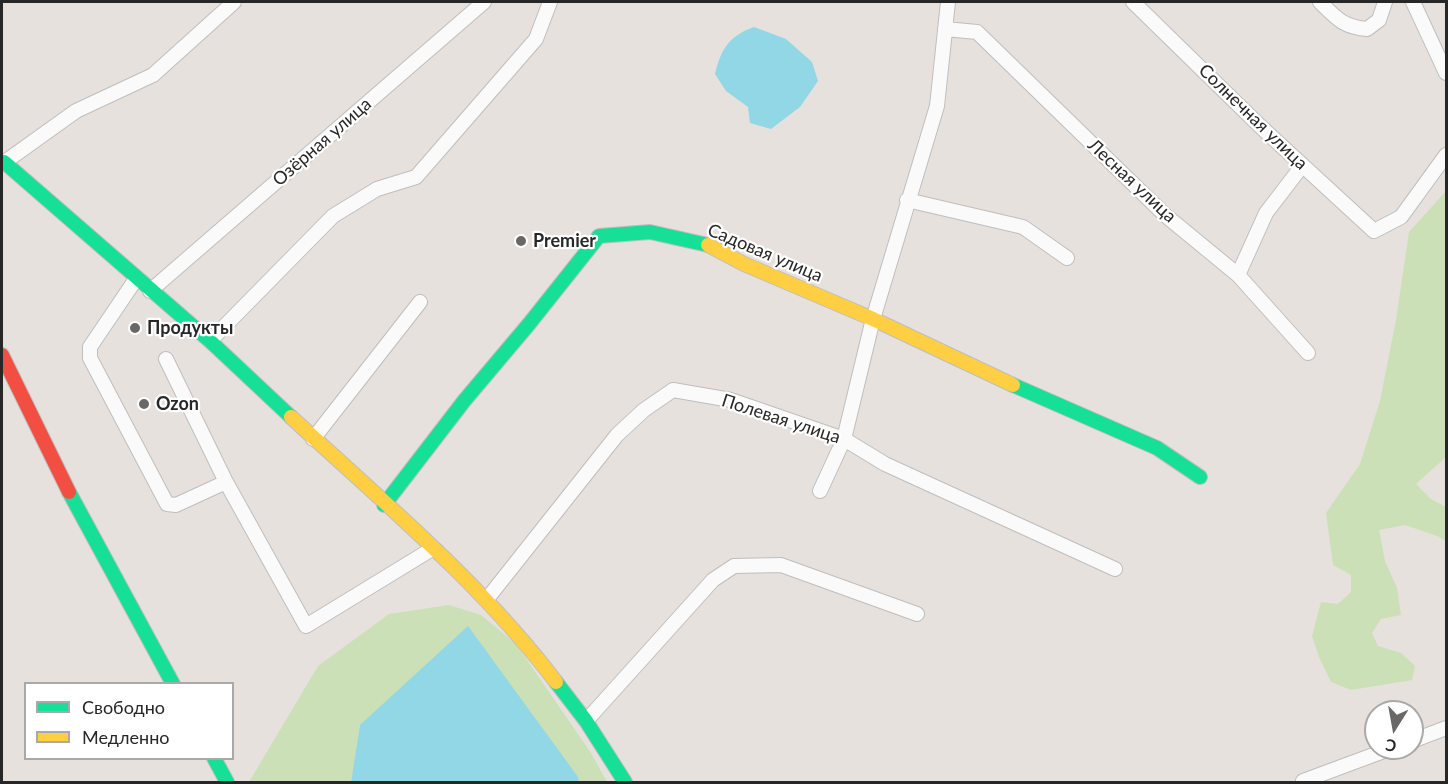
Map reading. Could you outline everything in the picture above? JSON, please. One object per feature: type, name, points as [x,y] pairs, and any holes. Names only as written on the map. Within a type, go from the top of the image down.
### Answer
[{"type":"street","points":[[234,2],[153,75],[76,111],[3,163],[136,279],[155,286],[313,439],[487,599],[534,651],[586,721],[625,783]]},
{"type":"street","name":"Озёрная улица","points":[[155,286],[484,2]]},
{"type":"street","points":[[210,341],[333,216],[377,189],[416,177],[536,39],[550,2]]},
{"type":"street","points":[[820,491],[844,439],[873,319],[937,106],[948,2]]},
{"type":"street","name":"Солнечная улица","points":[[1133,2],[1302,166],[1374,231],[1401,217],[1446,155]]},
{"type":"street","points":[[1320,2],[1340,22],[1353,28],[1367,29],[1379,20],[1385,2]]},
{"type":"street","points":[[1413,2],[1446,73]]},
{"type":"street","name":"Лесная улица","points":[[945,29],[977,32],[1165,215],[1238,274],[1308,353]]},
{"type":"street","points":[[1238,274],[1266,213],[1302,166]]},
{"type":"street","points":[[907,200],[1023,227],[1067,258]]},
{"type":"street","name":"Садовая улица","points":[[384,505],[464,401],[599,236],[650,232],[709,245],[744,264],[873,319],[1031,393],[1157,448],[1200,477]]},
{"type":"street","points":[[136,279],[90,347],[90,358],[167,504],[176,505],[226,482]]},
{"type":"street","points":[[313,439],[420,302]]},
{"type":"street","points":[[2,355],[61,478],[172,682]]},
{"type":"street","points":[[166,358],[226,482],[306,626],[432,549]]},
{"type":"street","name":"Полевая улица","points":[[487,599],[617,435],[644,410],[673,390],[731,400],[844,439],[885,464],[1115,569]]},
{"type":"street","points":[[586,721],[713,580],[734,566],[781,565],[917,614]]},
{"type":"street","points":[[1424,736],[1446,728]]},
{"type":"street","points":[[1303,781],[1364,758]]},
{"type":"street","points":[[215,760],[227,783]]},
{"type":"green space","points":[[1446,191],[1446,457],[1416,484],[1431,499],[1446,507],[1446,541],[1405,525],[1379,530],[1385,561],[1397,588],[1401,615],[1381,619],[1372,633],[1378,646],[1401,653],[1415,666],[1412,680],[1351,690],[1331,682],[1312,636],[1321,602],[1338,604],[1351,592],[1351,575],[1333,565],[1326,513],[1360,464],[1380,401],[1396,320],[1409,232]]},
{"type":"green space","points":[[449,605],[481,615],[516,644],[591,753],[607,782],[579,782],[577,777],[360,725],[351,782],[249,782],[318,666],[389,614]]},
{"type":"water","points":[[754,27],[786,39],[812,62],[818,81],[800,107],[771,129],[750,123],[748,107],[726,91],[715,74],[727,44]]},
{"type":"water","points":[[468,626],[578,777],[579,782],[351,782],[360,725]]},
{"type":"traffic: fast","points":[[4,162],[210,341],[291,417]]},
{"type":"traffic: fast","points":[[384,505],[464,401],[599,236],[650,232],[708,245]]},
{"type":"traffic: fast","points":[[1013,385],[1157,448],[1200,477]]},
{"type":"traffic: fast","points":[[69,492],[172,682]]},
{"type":"traffic: fast","points":[[556,682],[586,721],[625,782]]},
{"type":"traffic: fast","points":[[215,760],[227,782]]},
{"type":"traffic: slow","points":[[708,245],[744,264],[873,319],[1013,385]]},
{"type":"traffic: slow","points":[[291,417],[430,544],[496,611],[556,682]]},
{"type":"traffic: jam","points":[[2,355],[69,492]]},
{"type":"place","name":"Premier","points":[[521,241]]},
{"type":"place","name":"Продукты","points":[[135,328]]},
{"type":"place","name":"Ozon","points":[[144,404]]}]
